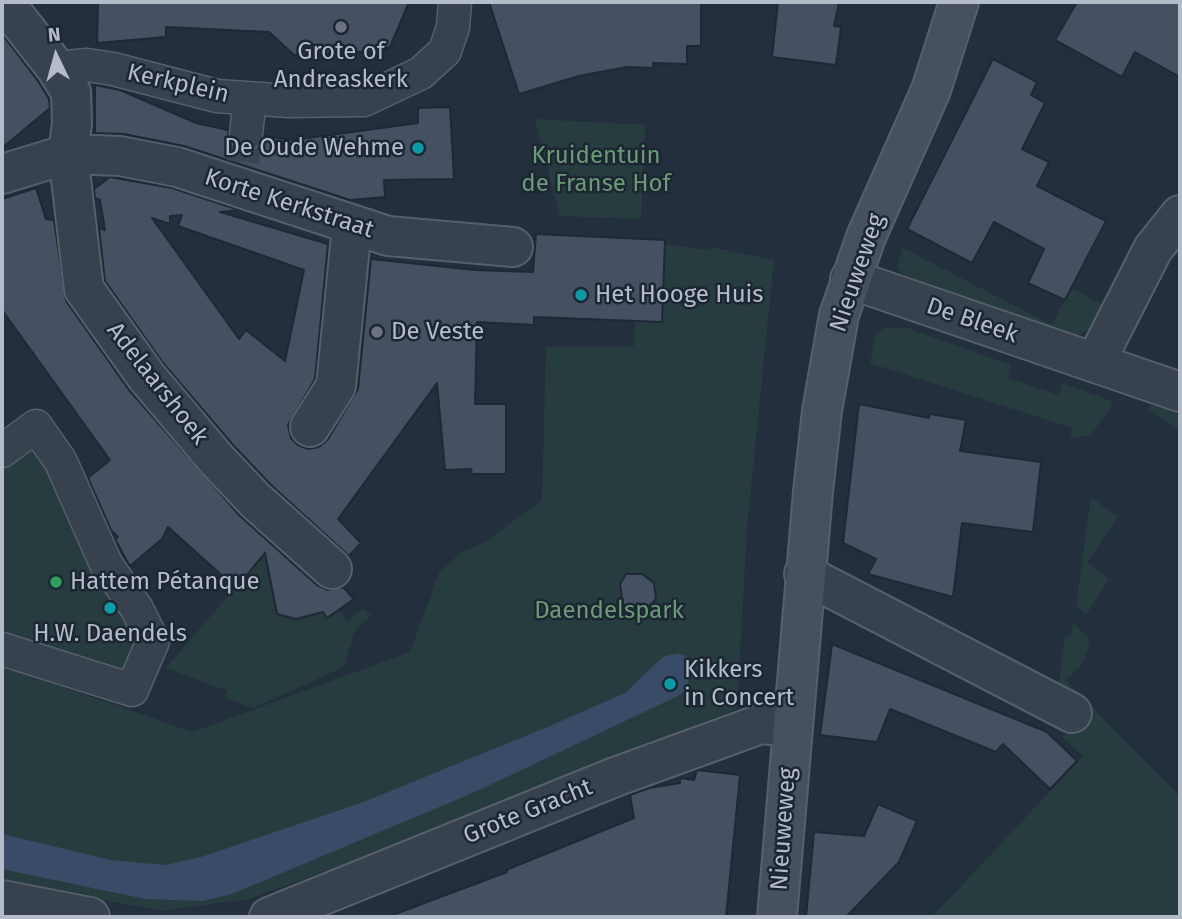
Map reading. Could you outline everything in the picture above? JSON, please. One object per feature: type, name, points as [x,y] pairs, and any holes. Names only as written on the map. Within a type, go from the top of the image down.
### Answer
[{"type":"main road","name":"Nieuweweg","points":[[777,917],[804,574],[822,411],[839,315],[850,279],[931,90],[959,9]]},
{"type":"street","name":"Adelaarshoek","points":[[4,2],[56,68],[71,92],[72,123],[68,154],[85,289],[146,376],[217,460],[255,500],[332,569]]},
{"type":"street","name":"Kerkplein","points":[[56,68],[87,65],[217,96],[250,99],[364,100],[421,73],[444,51],[453,27],[455,2]]},
{"type":"street","points":[[243,161],[250,99]]},
{"type":"street","name":"Korte Kerkstraat","points":[[2,174],[68,154],[120,156],[177,167],[243,161],[352,226],[388,236],[513,247]]},
{"type":"street","points":[[1094,363],[1153,249],[1180,215]]},
{"type":"street","points":[[310,427],[336,386],[352,226]]},
{"type":"street","name":"De Bleek","points":[[850,279],[1180,392]]},
{"type":"street","points":[[2,451],[36,426],[61,462],[106,564],[137,609],[153,641],[132,690],[2,649]]},
{"type":"street","points":[[804,574],[1072,713]]},
{"type":"street","name":"Grote Gracht","points":[[269,917],[602,782],[761,724],[792,727]]},
{"type":"street","points":[[2,900],[90,917]]},
{"type":"green space","name":"Kruidentuin de Franse Hof","points":[[535,119],[645,125],[641,219],[560,216]]},
{"type":"green space","name":"Daendelspark","points":[[637,241],[709,250],[711,247],[774,260],[747,528],[737,709],[481,814],[249,899],[162,911],[2,881],[2,666],[193,732],[410,652],[439,573],[460,553],[485,542],[542,500],[546,347],[634,346]]},
{"type":"green space","points":[[903,248],[1052,325],[1071,288],[1107,307],[1091,328],[1081,334],[1066,336],[909,283],[897,267]]},
{"type":"green space","points":[[885,328],[907,328],[1011,365],[1008,378],[1059,395],[1062,383],[1112,401],[1110,408],[1091,435],[1071,439],[1072,428],[870,363],[876,334]]},
{"type":"green space","points":[[1152,405],[1180,413],[1180,431],[1148,409]]},
{"type":"green space","name":"Hattem Pétanque","points":[[32,435],[150,644],[113,678],[2,645],[2,457]]},
{"type":"green space","points":[[1091,497],[1118,517],[1087,562],[1109,580],[1086,615],[1076,605]]},
{"type":"green space","name":"Hattem Pétanque","points":[[271,546],[274,601],[296,619],[311,615],[320,607],[327,618],[338,610],[348,621],[363,608],[371,615],[355,631],[344,667],[253,708],[225,698],[227,691],[166,668]]},
{"type":"green space","points":[[1073,623],[1088,637],[1089,646],[1082,664],[1066,680],[1180,797],[1180,917],[932,917],[1083,756],[1063,737],[1072,725],[1057,697],[1065,636],[1071,637]]},
{"type":"water","points":[[678,653],[690,658],[691,662],[687,688],[680,695],[475,792],[232,894],[203,901],[145,899],[2,869],[2,834],[111,860],[164,865],[201,857],[361,803],[550,726],[625,693],[663,657]]},
{"type":"building","name":"Grote of Andreaskerk","points":[[98,2],[409,2],[390,47],[380,51],[294,55],[269,32],[166,27],[166,37],[97,43]]},
{"type":"building","points":[[489,2],[701,2],[701,46],[687,46],[687,64],[653,63],[653,68],[627,67],[579,76],[519,94]]},
{"type":"building","points":[[778,2],[839,2],[834,26],[841,27],[836,65],[772,57]]},
{"type":"building","points":[[1077,2],[1180,2],[1180,77],[1135,52],[1122,77],[1055,40]]},
{"type":"building","points":[[2,34],[38,81],[49,99],[50,108],[2,148]]},
{"type":"building","points":[[993,59],[1037,82],[1031,95],[1045,103],[1022,149],[1049,162],[1037,186],[1106,221],[1065,300],[1028,283],[1044,249],[994,222],[972,263],[907,229]]},
{"type":"building","points":[[95,85],[120,90],[196,123],[228,130],[229,142],[245,152],[260,145],[264,136],[293,140],[418,123],[418,108],[450,107],[454,179],[384,180],[385,197],[350,200],[184,146],[124,134],[95,133]]},
{"type":"building","points":[[110,177],[172,188],[239,210],[220,212],[328,244],[315,379],[288,425],[291,438],[308,449],[319,447],[328,439],[358,389],[371,259],[475,270],[533,272],[536,234],[665,240],[662,322],[534,317],[534,325],[477,322],[475,404],[506,404],[506,474],[472,474],[471,469],[445,470],[437,383],[338,519],[361,543],[349,556],[270,484],[233,445],[163,363],[105,281],[99,228],[105,230],[100,200],[95,198],[94,189]],"holes":[[[182,215],[178,226],[304,270],[285,361],[246,330],[239,339],[152,218],[170,224],[170,216]]]},
{"type":"building","points":[[36,188],[46,219],[54,220],[66,301],[129,390],[240,516],[317,585],[328,590],[343,587],[354,599],[327,618],[323,612],[296,619],[277,614],[265,553],[236,588],[168,527],[162,539],[130,566],[88,478],[110,460],[2,310],[2,199]]},
{"type":"building","points":[[859,404],[929,418],[930,414],[966,420],[960,451],[1041,462],[1033,532],[962,523],[953,597],[868,574],[876,559],[843,543]]},
{"type":"building","points":[[626,574],[642,574],[654,583],[656,599],[646,610],[633,611],[623,604],[620,584]]},
{"type":"building","points":[[832,644],[1047,732],[1077,761],[1050,789],[1003,744],[996,752],[890,709],[877,742],[820,735]]},
{"type":"building","points":[[697,770],[740,775],[726,917],[396,917],[395,914],[507,872],[506,870],[634,818],[630,795],[649,788],[680,783],[680,778],[694,780]]},
{"type":"building","points":[[878,804],[917,821],[899,862],[846,917],[806,917],[814,832],[864,836]]},
{"type":"tunnel","points":[[243,162],[246,134]]},
{"type":"place","name":"Grote of Andreaskerk","points":[[341,27]]},
{"type":"place","name":"De Oude Wehme","points":[[418,148]]},
{"type":"place","name":"Het Hooge Huis","points":[[581,295]]},
{"type":"place","name":"De Veste","points":[[377,332]]},
{"type":"place","name":"Hattem Pétanque","points":[[56,582]]},
{"type":"place","name":"H.W. Daendels","points":[[110,608]]},
{"type":"place","name":"Kikkers in Concert","points":[[670,684]]}]
